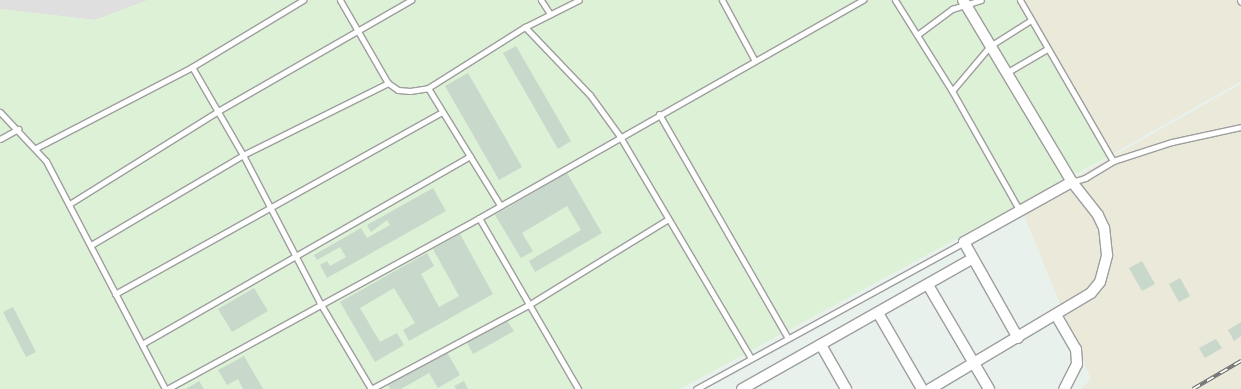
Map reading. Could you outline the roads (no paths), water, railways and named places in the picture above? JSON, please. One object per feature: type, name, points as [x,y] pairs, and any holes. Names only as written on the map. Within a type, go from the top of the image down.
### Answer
[{"type":"street","points":[[930,389],[1018,338],[1091,293],[1100,282],[1107,255],[1104,228],[1098,215],[1072,182],[965,3]]},
{"type":"street","points":[[1018,338],[972,259],[964,242],[1072,182]]},
{"type":"street","points":[[742,389],[755,386],[821,345],[972,259]]},
{"type":"street","points":[[928,285],[989,389]]},
{"type":"street","points":[[878,313],[922,389]]},
{"type":"street","points":[[1056,315],[1076,349],[1077,364],[1064,389]]},
{"type":"street","points":[[821,345],[846,389]]},
{"type":"lane","points":[[36,148],[192,67],[303,0]]},
{"type":"lane","points":[[340,0],[388,83],[398,90],[428,88],[525,27],[579,0]]},
{"type":"lane","points":[[70,203],[218,111],[411,0]]},
{"type":"lane","points":[[541,0],[550,14]]},
{"type":"lane","points":[[722,0],[755,61]]},
{"type":"lane","points":[[0,112],[36,148],[70,203],[166,389],[320,303],[479,218],[500,204],[619,136],[863,0]]},
{"type":"lane","points":[[896,0],[952,91],[1020,211]]},
{"type":"lane","points":[[917,35],[936,18],[952,9],[965,3],[981,0]]},
{"type":"lane","points":[[1020,0],[1113,161]]},
{"type":"lane","points":[[952,91],[990,46],[1031,20]]},
{"type":"lane","points":[[525,27],[590,95],[619,136],[751,358]]},
{"type":"lane","points":[[1006,73],[1047,49]]},
{"type":"lane","points":[[192,67],[243,155],[320,303],[371,389],[530,304],[668,219]]},
{"type":"lane","points":[[91,245],[243,155],[388,83]]},
{"type":"lane","points":[[428,88],[500,204]]},
{"type":"lane","points":[[116,294],[270,206],[442,112]]},
{"type":"lane","points":[[659,114],[787,337]]},
{"type":"lane","points":[[1072,182],[1085,178],[1113,161],[1172,142],[1241,127]]},
{"type":"lane","points":[[0,139],[18,130]]},
{"type":"lane","points":[[142,344],[470,156]]},
{"type":"lane","points":[[479,218],[578,389]]},
{"type":"lane","points":[[696,389],[787,337],[964,242]]},
{"type":"railway","points":[[1193,389],[1241,361]]}]
